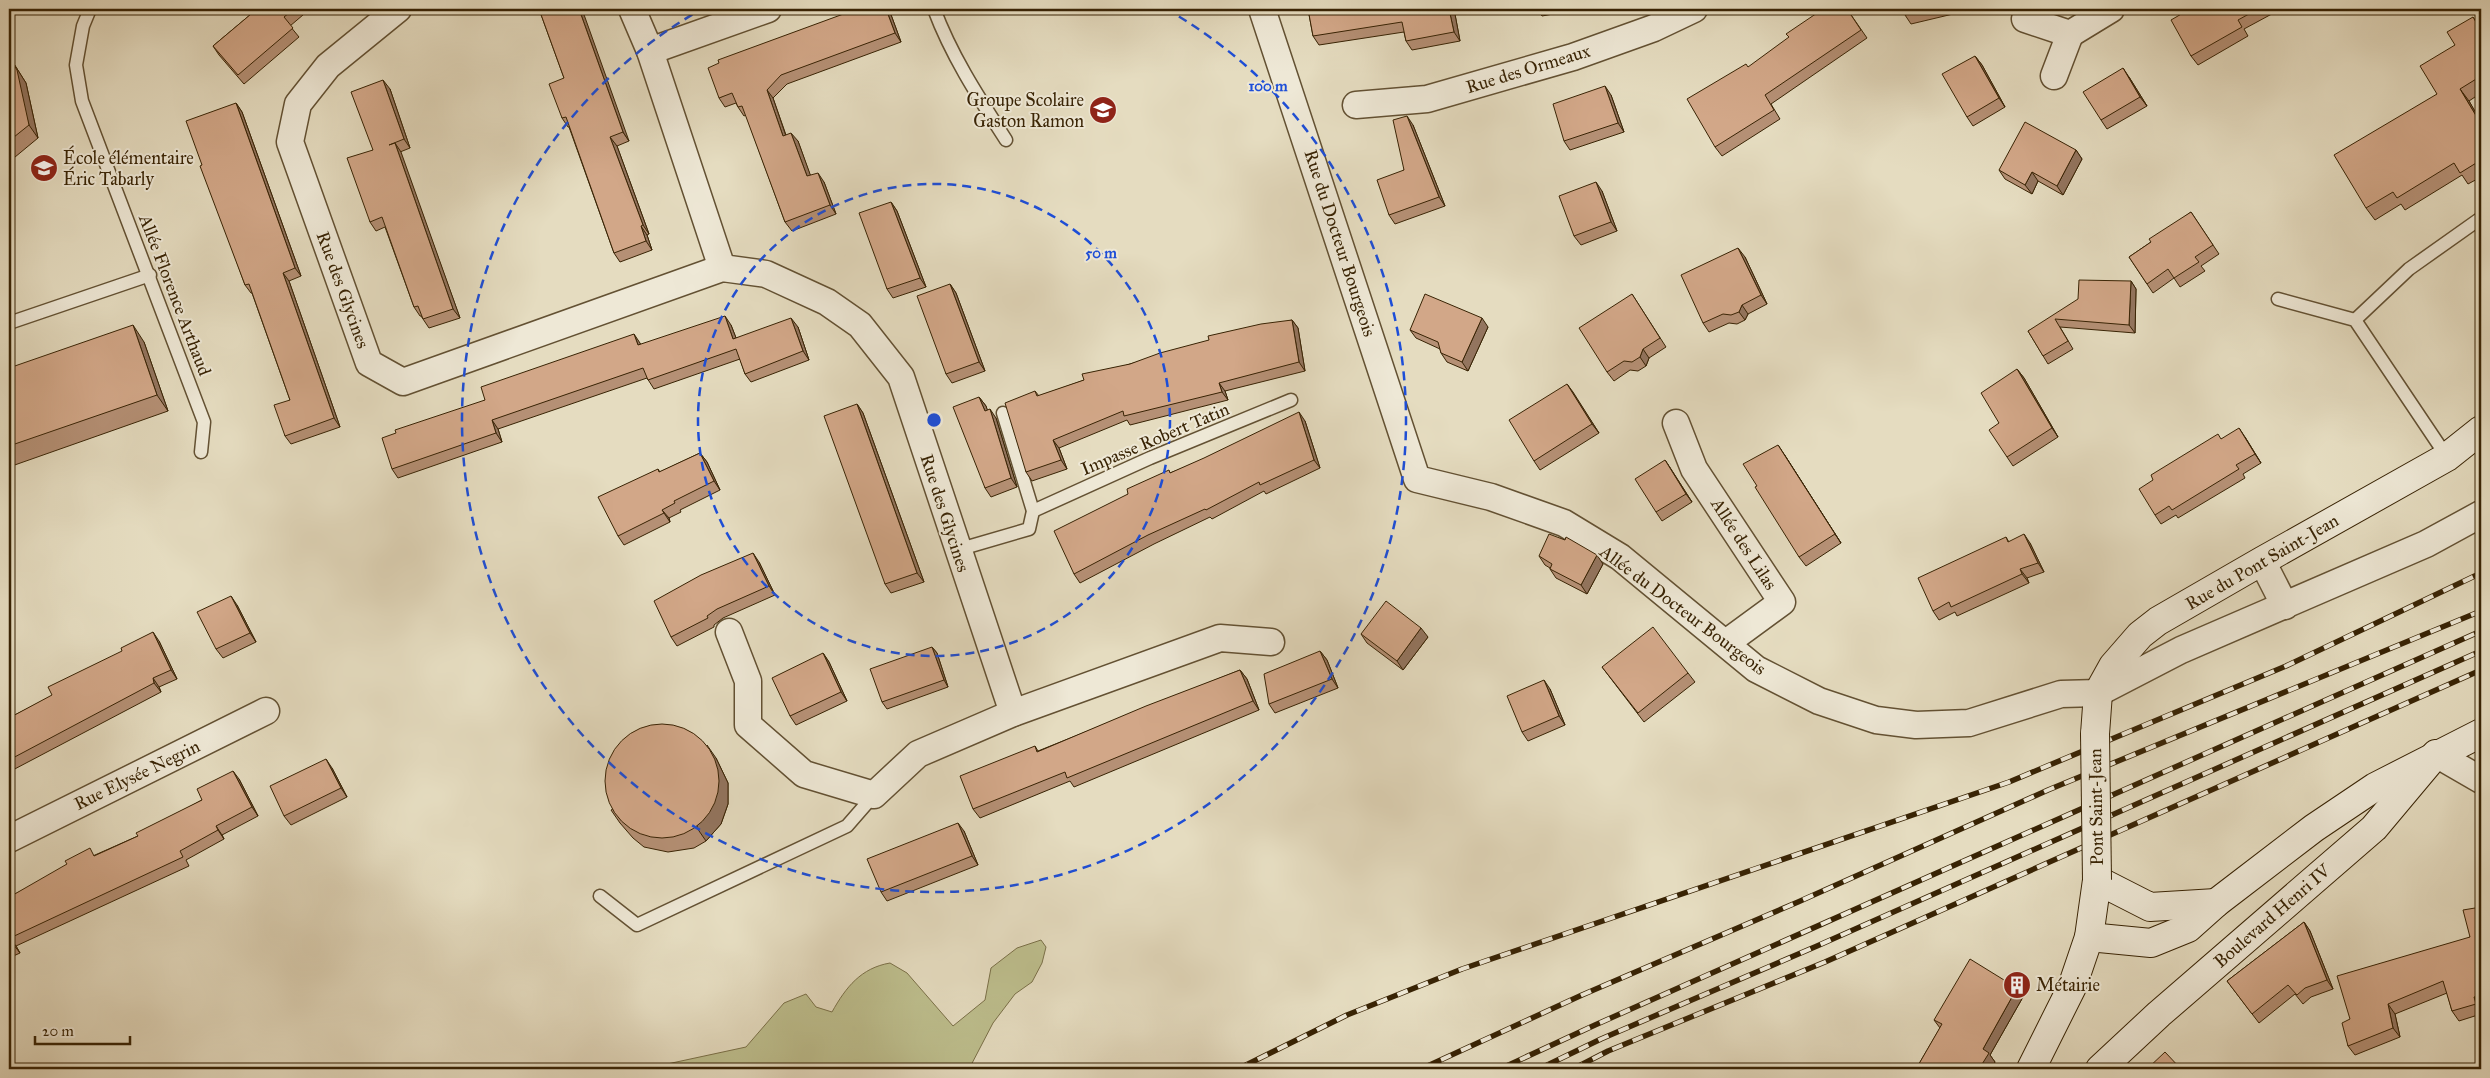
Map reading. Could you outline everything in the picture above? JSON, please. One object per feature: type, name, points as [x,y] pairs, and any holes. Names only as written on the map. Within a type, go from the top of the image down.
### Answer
[{"type":"street","name":"Rue des Glycines","points":[[398,9],[328,66],[298,104],[290,142],[369,363],[403,382],[722,268],[766,274],[826,302],[860,325],[901,377],[957,550],[1013,713]]},
{"type":"street","points":[[632,9],[650,51],[722,268]]},
{"type":"street","points":[[650,51],[768,9]]},
{"type":"street","name":"Rue du Docteur Bourgeois","points":[[1262,9],[1417,479]]},
{"type":"street","name":"Rue des Ormeaux","points":[[1356,105],[1427,99],[1564,60],[1654,28],[1694,9]]},
{"type":"street","points":[[2054,76],[2070,34],[2111,9]]},
{"type":"street","points":[[2025,19],[2070,34]]},
{"type":"street","name":"Allée des Lilas","points":[[1676,423],[1694,469],[1782,602],[1726,644]]},
{"type":"street","name":"Rue du Pont Saint-Jean","points":[[2095,734],[2098,693],[2113,666],[2140,635],[2158,621],[2447,457],[2481,430]]},
{"type":"street","name":"Allée du Docteur Bourgeois","points":[[1417,479],[1490,498],[1564,523],[1620,557],[1756,669],[1819,701],[1886,722],[1916,725],[1969,723],[2061,694],[2098,693]]},
{"type":"street","points":[[2098,693],[2182,650],[2426,544],[2481,514]]},
{"type":"street","points":[[2262,561],[2285,606]]},
{"type":"street","points":[[729,632],[748,681],[748,725],[804,774],[874,795],[918,754],[1013,713],[1220,638],[1271,642]]},
{"type":"street","name":"Rue Elysée Negrin","points":[[9,839],[266,711]]},
{"type":"street","name":"Boulevard Henri IV","points":[[2089,936],[2151,943],[2188,928],[2216,903],[2314,828],[2376,787],[2481,732]]},
{"type":"street","name":"Pont Saint-Jean","points":[[2031,1069],[2072,988],[2089,936],[2097,880],[2095,734]]},
{"type":"street","points":[[2436,754],[2481,780]]},
{"type":"street","name":"Boulevard Henri IV","points":[[2100,1069],[2174,1001],[2374,828],[2436,754]]},
{"type":"street","points":[[2097,880],[2150,907],[2216,903]]},
{"type":"lane","name":"Allée Florence Arthaud","points":[[90,9],[83,26],[76,65],[82,102],[150,275],[204,422],[201,452]]},
{"type":"lane","points":[[934,9],[945,38],[970,85],[1006,140]]},
{"type":"lane","points":[[2355,320],[2409,269],[2481,218]]},
{"type":"lane","points":[[9,323],[150,275]]},
{"type":"lane","points":[[2278,299],[2355,320],[2447,457]]},
{"type":"lane","name":"Impasse Robert Tatin","points":[[1033,511],[1150,458],[1291,400]]},
{"type":"lane","points":[[957,550],[1029,529],[1033,511],[1003,414]]},
{"type":"lane","points":[[600,896],[638,926],[848,826],[874,795]]},
{"type":"green space","points":[[1041,940],[1046,947],[1042,963],[1032,982],[1015,994],[993,1023],[969,1069],[644,1069],[746,1047],[784,1003],[806,994],[816,1007],[832,1012],[843,994],[855,980],[871,969],[890,963],[907,973],[953,1026],[985,1000],[991,968],[1017,948]]},
{"type":"building","points":[[257,9],[294,9],[284,17],[293,28],[238,75],[213,46]]},
{"type":"building","points":[[539,9],[579,9],[623,132],[610,137],[643,225],[641,226],[646,241],[614,253],[566,117],[562,118],[549,84],[564,78]]},
{"type":"building","points":[[857,9],[886,9],[895,33],[781,75],[767,90],[783,136],[791,133],[807,176],[818,173],[830,205],[785,222],[742,106],[738,107],[732,93],[719,98],[708,68],[719,63],[718,60]]},
{"type":"building","points":[[1308,9],[1449,9],[1454,32],[1406,41],[1402,22],[1313,36]]},
{"type":"building","points":[[1823,9],[1847,9],[1861,30],[1765,95],[1774,110],[1715,147],[1687,99],[1746,64],[1748,67],[1789,37],[1786,34]]},
{"type":"building","points":[[1904,9],[1931,9],[1905,15]]},
{"type":"building","points":[[2190,9],[2258,9],[2238,20],[2242,27],[2191,56],[2171,20]]},
{"type":"building","points":[[2473,17],[2481,31],[2481,76],[2460,89],[2481,124],[2481,160],[2460,173],[2454,163],[2397,198],[2393,192],[2366,208],[2334,155],[2437,94],[2420,66],[2455,45],[2447,32]]},
{"type":"building","points":[[1975,56],[1999,98],[1967,117],[1942,74]]},
{"type":"building","points":[[9,57],[17,70],[29,125],[9,141]]},
{"type":"building","points":[[2123,68],[2140,97],[2101,120],[2083,92]]},
{"type":"building","points":[[383,80],[404,139],[389,145],[395,143],[453,309],[423,319],[418,306],[414,307],[382,217],[370,222],[347,158],[373,150],[351,92]]},
{"type":"building","points":[[1605,86],[1618,123],[1564,141],[1553,104]]},
{"type":"building","points":[[236,103],[295,268],[283,273],[334,418],[285,436],[274,405],[290,400],[249,284],[245,285],[200,166],[202,165],[186,121]]},
{"type":"building","points":[[1407,116],[1439,197],[1389,215],[1377,180],[1404,170],[1393,120]]},
{"type":"building","points":[[2025,122],[2076,150],[2057,186],[2032,172],[2025,185],[1999,170]]},
{"type":"building","points":[[1596,182],[1611,222],[1574,236],[1559,196]]},
{"type":"building","points":[[891,202],[920,278],[887,289],[859,213]]},
{"type":"building","points":[[2191,212],[2213,245],[2195,257],[2199,262],[2174,278],[2168,269],[2147,284],[2129,257],[2151,242],[2149,239]]},
{"type":"building","points":[[1738,248],[1761,295],[1742,305],[1739,312],[1731,315],[1723,314],[1703,323],[1681,275]]},
{"type":"building","points":[[2079,280],[2131,281],[2129,325],[2055,319],[2068,341],[2043,356],[2028,331],[2078,299]]},
{"type":"building","points":[[950,284],[979,362],[946,374],[917,296]]},
{"type":"building","points":[[1425,294],[1482,318],[1462,362],[1441,353],[1438,342],[1410,330]]},
{"type":"building","points":[[1632,294],[1660,338],[1643,349],[1640,357],[1632,362],[1624,361],[1607,372],[1579,328]]},
{"type":"building","points":[[725,316],[733,339],[791,318],[803,351],[745,374],[736,349],[648,380],[643,368],[492,420],[496,433],[392,469],[382,438],[396,433],[395,430],[485,400],[481,387],[634,334],[638,345]]},
{"type":"building","points":[[1292,320],[1299,362],[1219,383],[1222,392],[1124,416],[1123,411],[1053,440],[1061,460],[1026,472],[1005,403],[1035,391],[1037,396],[1084,380],[1082,374],[1130,364],[1160,353],[1209,340],[1208,336],[1261,324]]},
{"type":"building","points":[[133,325],[157,395],[9,446],[9,368]]},
{"type":"building","points":[[2017,369],[2052,428],[2007,457],[1989,430],[1999,423],[1981,393]]},
{"type":"building","points":[[1567,384],[1592,424],[1534,461],[1509,420]]},
{"type":"building","points":[[979,397],[985,411],[990,409],[1011,478],[985,488],[953,407]]},
{"type":"building","points":[[857,404],[917,573],[885,584],[824,416]]},
{"type":"building","points":[[1299,412],[1314,460],[1260,485],[1259,482],[1206,510],[1148,535],[1074,574],[1054,531],[1128,494],[1127,489],[1169,470],[1170,473],[1204,458]]},
{"type":"building","points":[[2239,428],[2255,454],[2236,465],[2239,469],[2172,510],[2169,506],[2155,515],[2139,489],[2153,480],[2151,475],[2218,434],[2221,439]]},
{"type":"building","points":[[1778,445],[1835,534],[1799,557],[1755,487],[1757,486],[1743,464]]},
{"type":"building","points":[[700,453],[714,481],[674,501],[675,503],[662,510],[664,513],[618,536],[598,497],[658,469],[659,472]]},
{"type":"building","points":[[1665,460],[1686,494],[1656,512],[1635,479]]},
{"type":"building","points":[[1549,534],[1565,540],[1566,537],[1597,555],[1581,585],[1550,569],[1552,564],[1539,556]]},
{"type":"building","points":[[2024,534],[2038,563],[2020,569],[2022,574],[1951,607],[1949,602],[1933,611],[1918,578],[2006,537],[2008,542]]},
{"type":"building","points":[[753,553],[769,586],[717,609],[707,616],[708,618],[671,637],[654,601],[701,575]]},
{"type":"building","points":[[231,596],[250,633],[216,649],[197,612]]},
{"type":"building","points":[[1386,601],[1421,628],[1397,661],[1361,634]]},
{"type":"building","points":[[1653,627],[1688,673],[1638,713],[1602,667]]},
{"type":"building","points":[[153,632],[171,670],[153,678],[154,683],[9,760],[9,718],[52,695],[48,687],[122,651],[121,648]]},
{"type":"building","points":[[932,647],[944,680],[882,702],[870,669]]},
{"type":"building","points":[[1320,651],[1332,679],[1269,704],[1264,674]]},
{"type":"building","points":[[823,653],[841,692],[790,716],[772,678]]},
{"type":"building","points":[[1240,670],[1253,701],[1067,778],[1065,772],[973,809],[960,776],[1035,746],[1037,752],[1146,706]]},
{"type":"building","points":[[1544,680],[1559,716],[1522,732],[1507,696]]},
{"type":"building","points":[[662,724],[684,728],[703,740],[715,759],[719,781],[715,803],[703,822],[684,834],[662,838],[640,834],[621,822],[609,803],[605,781],[609,759],[621,740],[640,728]]},
{"type":"building","points":[[326,759],[341,788],[284,816],[270,786]]},
{"type":"building","points":[[233,771],[252,807],[216,826],[218,830],[180,851],[183,857],[10,938],[13,944],[9,946],[9,894],[12,892],[13,895],[67,864],[65,861],[90,848],[94,856],[138,836],[136,833],[202,800],[197,789]]},
{"type":"building","points":[[958,823],[972,856],[881,892],[867,859]]},
{"type":"building","points":[[2481,907],[2481,995],[2474,997],[2476,1004],[2452,1011],[2443,981],[2388,1004],[2393,1028],[2348,1046],[2342,1023],[2350,1019],[2337,976],[2470,937],[2463,910]]},
{"type":"building","points":[[2304,922],[2327,980],[2305,988],[2297,995],[2288,985],[2252,1014],[2227,981]]},
{"type":"building","points":[[1970,959],[2017,988],[1983,1049],[1989,1053],[1979,1069],[1916,1069],[1942,1024],[1934,1020]]},
{"type":"building","points":[[2165,1052],[2181,1069],[2147,1069]]},
{"type":"railway","points":[[1238,1069],[1347,1015],[1462,969],[2009,782],[2286,666],[2481,573]]},
{"type":"railway","points":[[1421,1069],[1582,995],[1798,902],[2048,790],[2481,611]]},
{"type":"railway","points":[[1500,1069],[2481,631]]},
{"type":"railway","points":[[1539,1069],[1601,1039],[1817,946],[2481,651]]},
{"type":"railway","points":[[1573,1069],[1608,1051],[1825,962],[2481,670]]},
{"type":"place","name":"Groupe Scolaire Gaston Ramon","points":[[1103,110]]},
{"type":"place","name":"École élémentaire Éric Tabarly","points":[[44,168]]},
{"type":"place","name":"Métairie","points":[[2017,985]]}]
